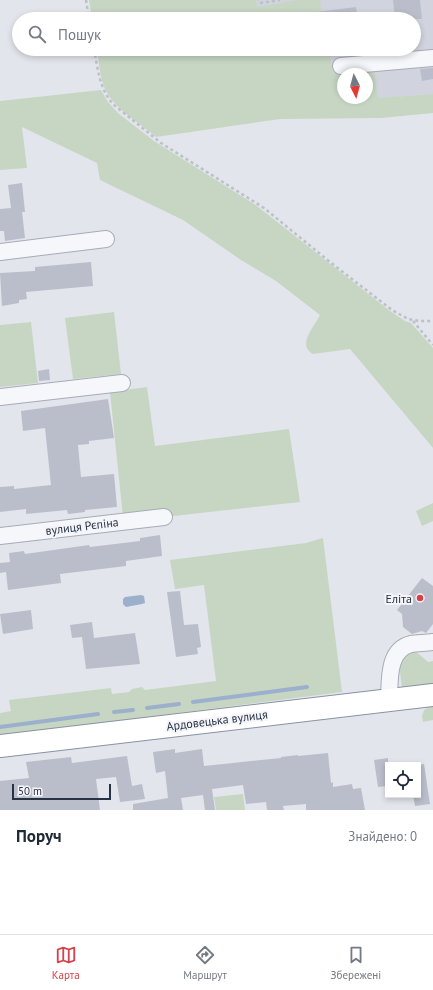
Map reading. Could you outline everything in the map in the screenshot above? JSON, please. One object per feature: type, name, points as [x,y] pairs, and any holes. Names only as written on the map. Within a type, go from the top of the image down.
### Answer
[{"type":"highway","name":"Ардовецька вулиця","points":[[0,746],[433,695]]},
{"type":"street","points":[[341,66],[433,58]]},
{"type":"street","points":[[0,252],[106,239]]},
{"type":"street","points":[[0,397],[122,382]]},
{"type":"street","name":"вулиця Рєпіна","points":[[0,536],[164,517]]},
{"type":"street","points":[[389,700],[391,668],[394,658],[401,649],[410,645],[433,642]]},
{"type":"path","points":[[86,0],[88,12]]},
{"type":"path","points":[[260,3],[280,0]]},
{"type":"path","points":[[96,56],[103,90],[108,98],[114,105],[161,143],[264,208],[330,262],[401,316],[413,320],[433,321]]},
{"type":"path","points":[[413,320],[433,344]]},
{"type":"shaded area","points":[[255,0],[433,0],[433,94],[373,99],[373,68],[337,68],[337,102],[277,107],[267,56],[421,56],[421,12],[258,12]]},
{"type":"green space","points":[[89,0],[261,0],[256,1],[257,7],[298,0],[320,0],[321,12],[91,12]]},
{"type":"green space","points":[[98,56],[330,56],[331,65],[374,68],[378,98],[433,94],[433,113],[381,118],[280,119],[156,137],[122,110],[110,98],[102,81]]},
{"type":"green space","points":[[101,90],[108,102],[118,113],[154,141],[257,206],[390,311],[405,321],[411,323],[433,348],[433,448],[350,349],[313,354],[308,350],[306,341],[308,335],[320,315],[276,281],[241,260],[183,220],[100,180],[97,163],[22,127],[27,168],[0,170],[0,101]]},
{"type":"green space","points":[[114,312],[121,374],[73,379],[65,318]]},
{"type":"green space","points":[[31,322],[38,383],[0,387],[0,325]]},
{"type":"green space","points":[[147,387],[155,446],[289,429],[300,502],[164,517],[123,517],[110,392]]},
{"type":"green space","points":[[433,503],[433,521],[422,526],[416,511]]},
{"type":"green space","points":[[323,538],[342,692],[0,736],[0,713],[11,711],[9,700],[111,688],[112,694],[129,692],[132,689],[142,687],[145,690],[216,681],[204,585],[175,589],[170,560],[306,543]]},
{"type":"green space","points":[[414,650],[428,662],[433,661],[433,685],[402,689],[399,663],[402,657]]},
{"type":"green space","points":[[433,706],[433,720],[423,722],[422,716],[424,710]]},
{"type":"green space","points":[[243,794],[245,810],[216,810],[214,797]]},
{"type":"water","points":[[144,596],[145,603],[126,607],[123,604],[123,599],[125,597]]},
{"type":"building","points":[[393,0],[420,0],[422,19],[421,12],[394,12]]},
{"type":"building","points":[[356,7],[357,12],[317,12]]},
{"type":"building","points":[[433,68],[433,79],[422,81],[420,69]]},
{"type":"building","points":[[22,183],[25,212],[22,212],[25,238],[5,241],[4,231],[0,231],[0,209],[11,208],[8,185]]},
{"type":"building","points":[[91,262],[93,286],[26,292],[27,299],[19,300],[19,303],[2,306],[0,273],[35,271],[35,267]]},
{"type":"building","points":[[49,369],[50,380],[39,381],[38,371]]},
{"type":"building","points":[[108,399],[114,438],[89,441],[89,444],[78,445],[81,477],[114,474],[117,507],[85,510],[85,512],[68,514],[67,510],[26,514],[26,509],[0,512],[0,487],[14,486],[14,489],[51,485],[45,428],[23,431],[21,411]]},
{"type":"building","points":[[160,535],[162,556],[126,561],[126,566],[60,574],[61,583],[8,590],[6,572],[0,573],[0,563],[10,562],[9,553],[24,551],[25,554],[89,545],[90,547],[140,541],[140,538]]},
{"type":"building","name":"Еліта","points":[[422,578],[433,586],[433,624],[426,633],[422,631],[412,634],[403,627],[402,614],[397,610]]},
{"type":"building","points":[[180,591],[184,625],[198,624],[201,647],[197,648],[198,654],[176,657],[167,592]]},
{"type":"building","points":[[31,610],[33,629],[3,634],[0,614]]},
{"type":"building","points":[[92,622],[94,638],[135,633],[140,664],[86,669],[82,637],[72,638],[70,625]]},
{"type":"building","points":[[175,749],[175,753],[202,749],[204,766],[328,753],[331,783],[333,782],[333,787],[352,784],[353,789],[361,788],[365,810],[306,810],[306,804],[283,806],[284,810],[267,810],[266,802],[246,804],[243,785],[212,789],[215,810],[205,810],[203,795],[181,798],[183,810],[133,810],[133,804],[168,798],[165,771],[156,773],[153,752]]},
{"type":"building","points":[[127,756],[132,786],[142,784],[145,799],[120,802],[116,777],[96,779],[100,810],[0,810],[0,781],[29,778],[26,762],[71,757],[72,763]]},
{"type":"building","points":[[388,758],[388,762],[385,762],[385,786],[378,787],[374,760]]},
{"type":"building","points":[[421,764],[424,764],[430,804],[415,806],[414,798],[421,798]]},
{"type":"waterway","points":[[193,702],[307,687]]},
{"type":"waterway","points":[[147,708],[179,704]]},
{"type":"waterway","points":[[114,712],[133,710]]},
{"type":"waterway","points":[[0,727],[98,714]]},
{"type":"place","name":"Еліта","points":[[420,598]]}]
